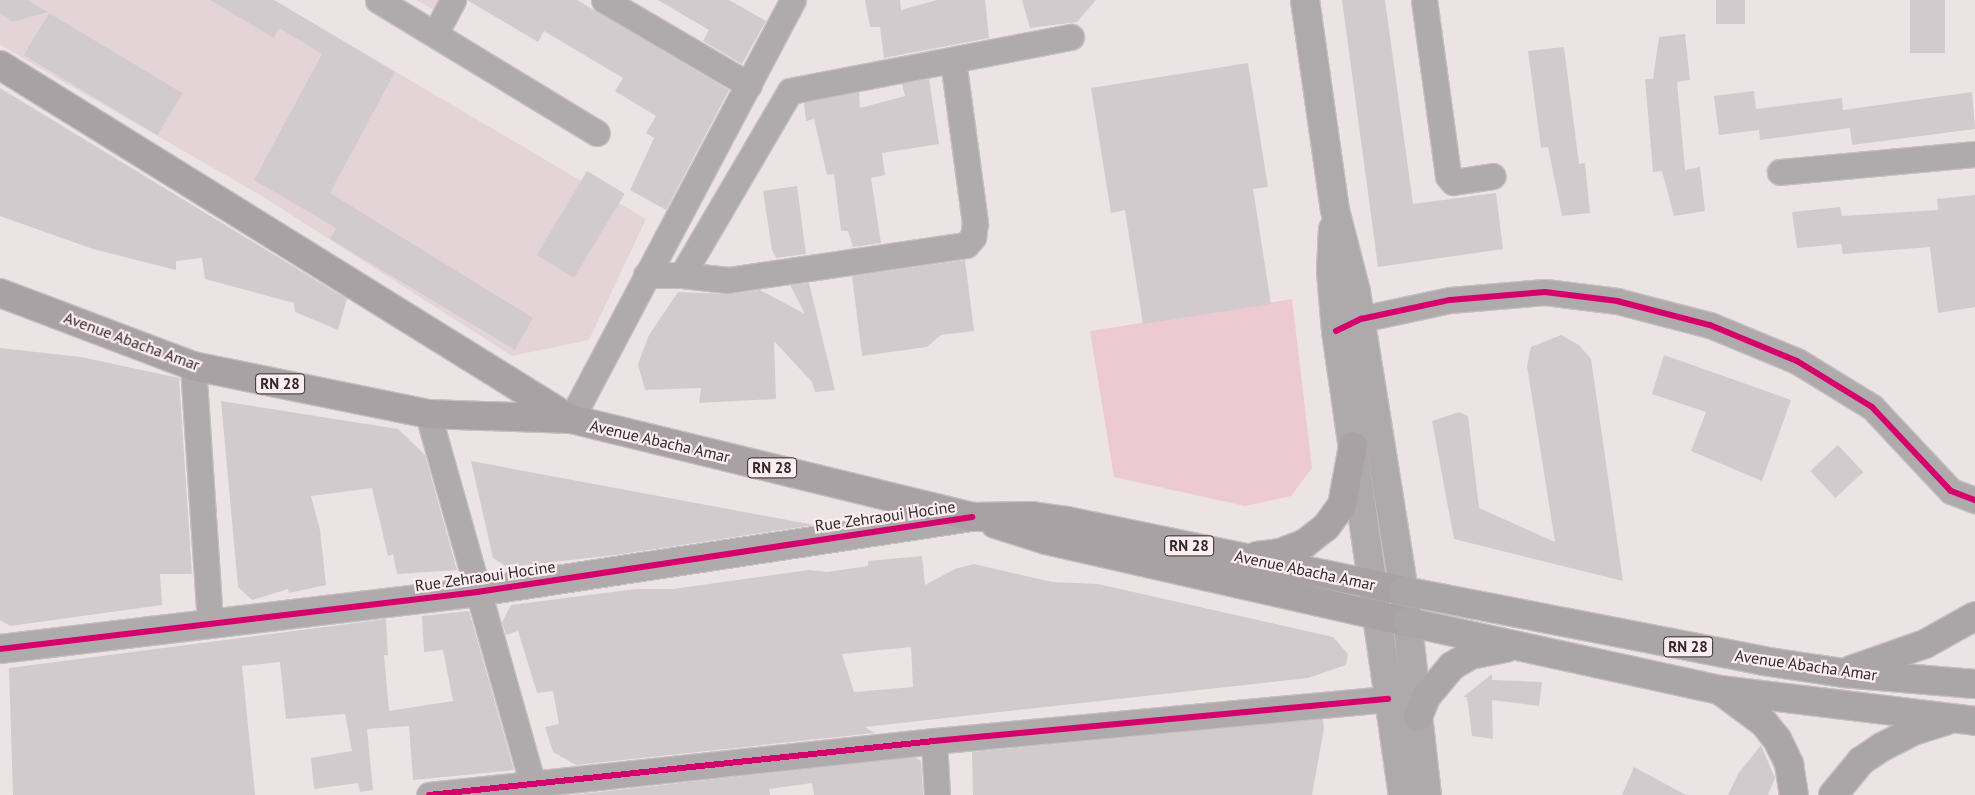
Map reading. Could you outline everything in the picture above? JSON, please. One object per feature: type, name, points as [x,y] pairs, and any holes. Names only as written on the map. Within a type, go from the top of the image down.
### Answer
[{"type":"highway","name":"Avenue Abacha Amar","points":[[1404,591],[1598,631],[1843,673],[1975,684]]},
{"type":"highway","points":[[1843,673],[1925,644],[1975,616]]},
{"type":"highway","points":[[1408,622],[1511,647],[1720,690],[1966,720]]},
{"type":"highway","points":[[1418,717],[1433,686],[1452,666],[1470,655],[1511,647]]},
{"type":"highway","points":[[1720,690],[1764,723],[1777,739],[1789,764],[1794,795]]},
{"type":"highway","points":[[1833,795],[1861,761],[1882,747],[1916,730],[1966,720]]},
{"type":"main road","points":[[1304,0],[1335,210],[1351,264],[1361,319],[1404,591],[1427,795]]},
{"type":"main road","points":[[0,65],[572,419]]},
{"type":"main road","points":[[1335,210],[1331,271],[1336,331],[1403,795]]},
{"type":"main road","name":"Avenue Abacha Amar","points":[[0,293],[193,366],[428,414],[572,419],[972,517],[1032,516],[1067,521],[1404,591]]},
{"type":"main road","points":[[1245,558],[1280,553],[1304,544],[1326,526],[1342,505],[1353,446]]},
{"type":"main road","points":[[972,517],[1046,540],[1408,622]]},
{"type":"street","points":[[378,0],[597,133]]},
{"type":"street","points":[[435,34],[453,0]]},
{"type":"street","points":[[604,0],[749,85]]},
{"type":"street","points":[[572,419],[793,0]]},
{"type":"street","points":[[1424,0],[1448,176],[1453,182],[1493,176]]},
{"type":"street","points":[[682,275],[790,92],[1071,36]]},
{"type":"street","points":[[646,276],[682,275],[728,280],[966,245],[972,237],[975,223],[952,60]]},
{"type":"street","points":[[1780,172],[1975,154]]},
{"type":"street","points":[[1336,331],[1361,319],[1450,300],[1545,292],[1617,301],[1710,325],[1797,361],[1872,407],[1951,491],[1975,500]]},
{"type":"street","points":[[193,366],[210,624]]},
{"type":"street","points":[[428,414],[534,789]]},
{"type":"street","name":"Rue Zehraoui Hocine","points":[[0,649],[477,592],[972,517]]},
{"type":"street","points":[[429,795],[534,789],[934,741],[1388,699]]},
{"type":"street","points":[[934,741],[937,795]]},
{"type":"shaded area","points":[[0,0],[274,0],[646,219],[589,340],[512,356],[265,198],[0,45]]},
{"type":"shaded area","points":[[416,0],[441,0],[436,11]]},
{"type":"shaded area","points":[[1292,299],[1312,468],[1291,496],[1245,506],[1114,477],[1090,331]]},
{"type":"building","points":[[0,0],[27,0],[48,12],[12,22],[0,13]]},
{"type":"building","points":[[210,0],[274,0],[395,72],[330,193],[533,318],[515,350],[330,239],[336,228],[254,180],[322,54],[279,28],[274,38]]},
{"type":"building","points":[[467,0],[577,0],[729,90],[666,210],[630,190],[654,138],[646,133],[656,116],[615,91],[623,78],[544,31],[538,42]]},
{"type":"building","points":[[658,0],[729,0],[766,21],[742,64],[703,41],[709,30]]},
{"type":"building","points":[[865,0],[900,0],[901,10],[937,0],[985,0],[989,38],[884,58],[880,27],[870,27]]},
{"type":"building","points":[[1022,0],[1096,0],[1077,22],[1030,28]]},
{"type":"building","points":[[1342,0],[1385,0],[1413,204],[1496,193],[1503,249],[1378,267]]},
{"type":"building","points":[[1716,0],[1745,0],[1745,24],[1716,24]]},
{"type":"building","points":[[1910,0],[1945,0],[1945,53],[1910,53]]},
{"type":"building","points":[[49,13],[183,93],[157,135],[24,55]]},
{"type":"building","points":[[1685,34],[1690,80],[1677,82],[1685,170],[1700,167],[1705,211],[1674,216],[1662,171],[1653,172],[1645,79],[1653,79],[1659,37]]},
{"type":"building","points":[[1564,47],[1579,164],[1585,163],[1590,213],[1562,216],[1548,147],[1541,148],[1528,51]]},
{"type":"building","points":[[1248,63],[1268,187],[1253,189],[1271,304],[1143,324],[1125,210],[1111,213],[1091,88]]},
{"type":"building","points":[[929,79],[939,144],[882,153],[885,175],[871,178],[881,243],[853,247],[848,231],[841,231],[834,174],[827,175],[814,119],[806,121],[804,103],[859,92],[860,108],[905,96],[902,84]]},
{"type":"building","points":[[0,88],[347,299],[338,330],[295,312],[294,303],[205,279],[202,258],[176,261],[176,270],[93,249],[0,216]]},
{"type":"building","points":[[1754,91],[1756,109],[1842,98],[1843,110],[1972,92],[1975,129],[1852,145],[1850,128],[1760,140],[1759,130],[1719,135],[1714,96]]},
{"type":"building","points":[[587,171],[625,194],[574,278],[537,255]]},
{"type":"building","points":[[797,186],[806,254],[776,258],[772,250],[763,191]]},
{"type":"building","points":[[1975,195],[1975,307],[1938,313],[1930,247],[1843,254],[1841,244],[1797,248],[1792,212],[1840,207],[1842,216],[1938,210],[1937,199]]},
{"type":"building","points":[[965,260],[974,331],[941,335],[927,347],[862,356],[852,276]]},
{"type":"building","points":[[809,283],[835,390],[815,392],[812,382],[774,341],[776,399],[699,403],[701,388],[645,390],[638,364],[649,335],[678,292],[730,294],[760,290],[805,314],[790,285]]},
{"type":"building","points":[[1561,335],[1579,345],[1591,359],[1623,581],[1454,539],[1432,421],[1459,412],[1468,416],[1479,508],[1555,542],[1527,366],[1531,347]]},
{"type":"building","points":[[0,348],[81,357],[179,378],[192,574],[160,574],[162,605],[10,626],[0,620]]},
{"type":"building","points":[[1664,355],[1791,400],[1762,481],[1691,451],[1706,412],[1652,394]]},
{"type":"building","points":[[221,401],[398,429],[425,455],[457,570],[397,574],[393,554],[388,556],[372,488],[311,496],[320,530],[326,585],[289,593],[288,589],[252,600],[238,587]]},
{"type":"building","points":[[1838,445],[1863,472],[1835,498],[1810,471]]},
{"type":"building","points":[[471,461],[814,525],[616,555],[507,567],[493,558]]},
{"type":"building","points":[[922,556],[925,585],[955,569],[974,564],[1052,582],[1098,584],[1333,637],[1348,654],[1346,665],[1308,678],[865,727],[875,733],[576,765],[553,752],[545,727],[559,724],[553,691],[537,693],[518,631],[506,635],[502,622],[511,605],[636,589],[673,589],[809,570],[827,572],[868,566],[868,561]],"holes":[[[911,647],[913,687],[854,692],[842,654]]]},
{"type":"building","points":[[469,611],[514,770],[413,780],[409,726],[367,729],[373,790],[360,792],[358,783],[314,789],[311,758],[352,751],[345,714],[286,719],[280,662],[242,666],[255,795],[13,795],[9,668],[386,619],[388,655],[384,655],[389,711],[453,701],[443,650],[424,652],[422,616]]},
{"type":"building","points":[[1492,674],[1492,680],[1542,682],[1539,706],[1492,700],[1493,739],[1472,736],[1467,697],[1463,697]]},
{"type":"building","points":[[1323,719],[1324,728],[1312,795],[973,795],[972,752]]},
{"type":"building","points":[[1761,745],[1775,778],[1768,795],[1728,795],[1738,774]]},
{"type":"building","points":[[915,757],[921,761],[923,795],[814,795],[812,783],[769,789],[770,795],[572,795]]},
{"type":"building","points":[[1634,767],[1686,795],[1622,795]]},
{"type":"cycle path","points":[[1336,331],[1361,319],[1450,300],[1545,292],[1617,301],[1710,325],[1797,361],[1872,407],[1951,491],[1975,500]]},
{"type":"cycle path","points":[[0,649],[477,592],[972,517]]},
{"type":"cycle path","points":[[429,795],[934,741],[1388,699]]}]
